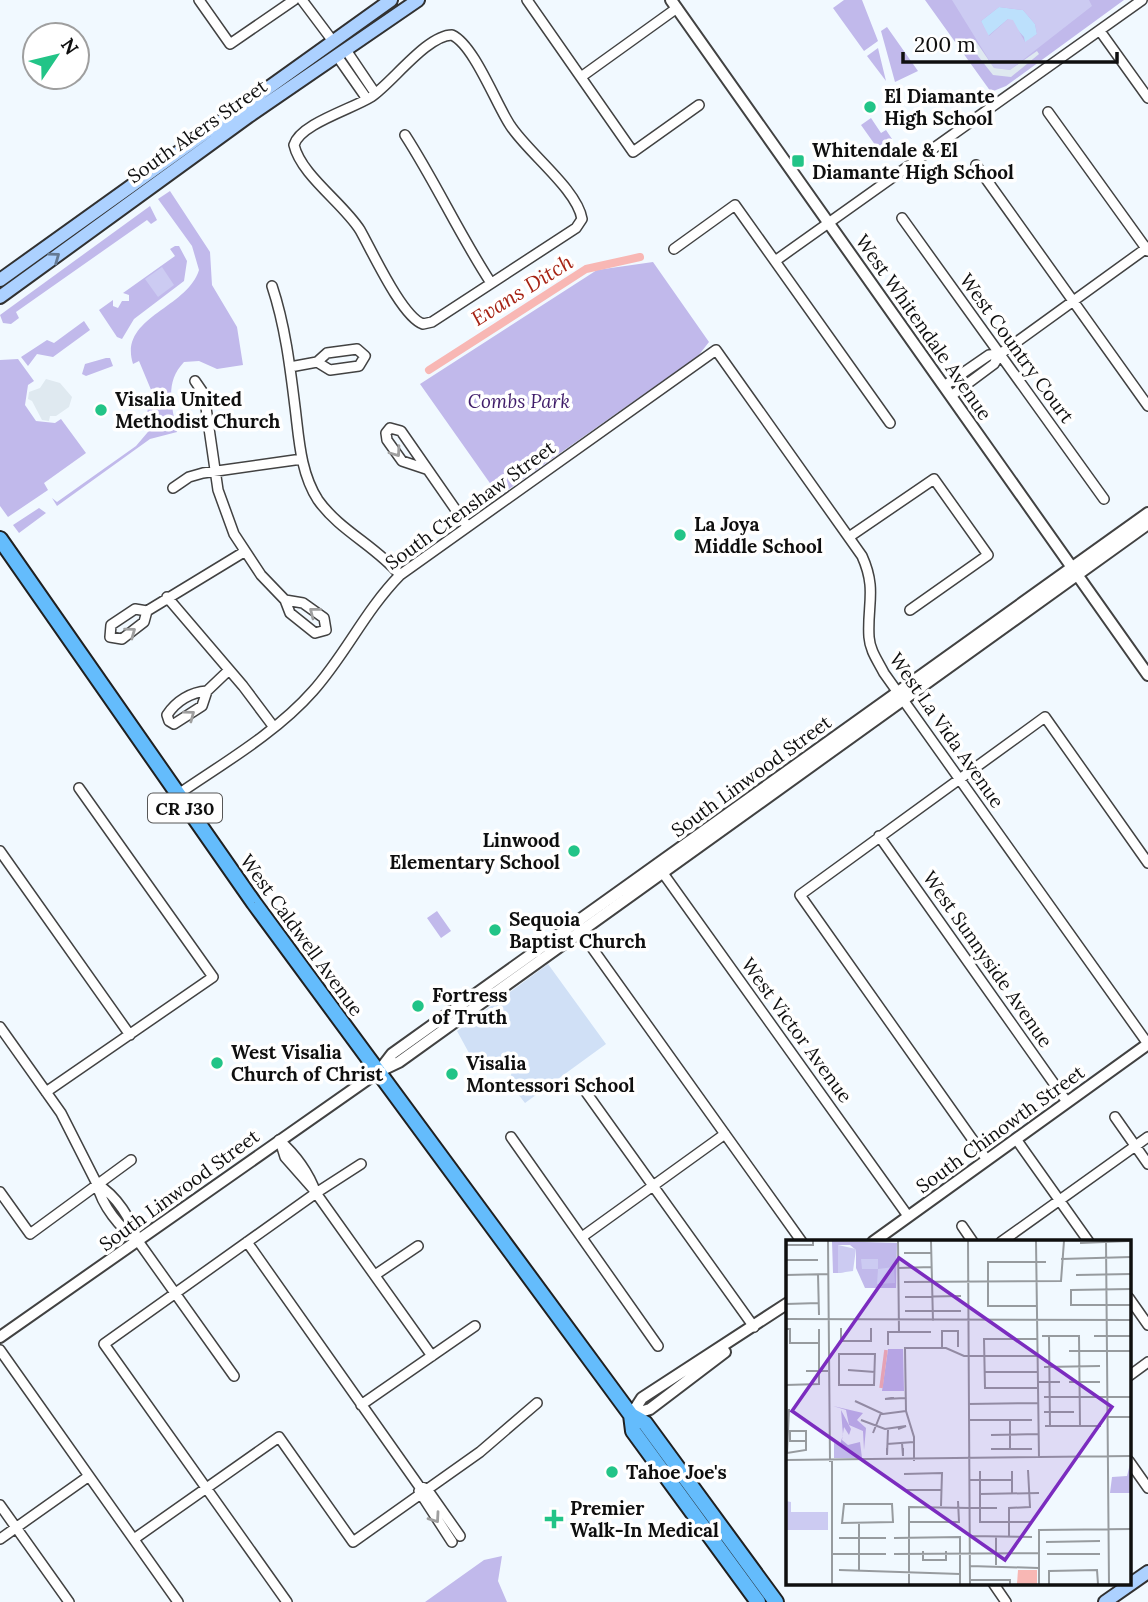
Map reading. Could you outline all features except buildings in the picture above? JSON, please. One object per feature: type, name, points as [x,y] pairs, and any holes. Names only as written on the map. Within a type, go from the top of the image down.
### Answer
[{"type":"main road","name":"South Akers Street","points":[[0,281],[195,138],[391,0]]},
{"type":"main road","points":[[342,53],[342,43],[386,12],[396,0]]},
{"type":"main road","name":"South Akers Street","points":[[0,297],[145,191],[418,0]]},
{"type":"main road","points":[[269,103],[288,81],[328,52],[332,40]]},
{"type":"main road","points":[[145,191],[150,180],[176,160],[195,138]]},
{"type":"main road","name":"West Caldwell Avenue","points":[[0,539],[177,796],[378,1072],[631,1415],[645,1423],[776,1602]]},
{"type":"main road","name":"West Caldwell Avenue","points":[[631,1415],[633,1431],[758,1602]]},
{"type":"main road","points":[[716,1544],[727,1547],[767,1602]]},
{"type":"main road","points":[[1105,1602],[1148,1572]]},
{"type":"street","points":[[199,0],[230,44],[294,0]]},
{"type":"street","points":[[302,0],[332,40]]},
{"type":"street","points":[[527,0],[633,152],[699,105]]},
{"type":"street","points":[[775,261],[1142,0]]},
{"type":"street","points":[[581,77],[674,4]]},
{"type":"street","name":"West Whitendale Avenue","points":[[674,4],[1148,675]]},
{"type":"street","points":[[1100,31],[1148,98]]},
{"type":"street","points":[[452,35],[459,39],[483,74],[515,132],[551,172],[579,209],[582,221],[578,227],[433,321],[423,324],[414,319],[383,274],[356,225],[295,151],[294,143],[312,127],[371,96],[416,56],[444,36],[452,35]]},
{"type":"street","points":[[342,53],[371,96]]},
{"type":"street","points":[[947,391],[994,364],[1000,354],[1147,249],[1048,112]]},
{"type":"street","points":[[405,135],[437,185],[460,235],[491,283]]},
{"type":"street","points":[[976,165],[1148,406]]},
{"type":"street","points":[[674,249],[735,205],[890,423]]},
{"type":"street","name":"West Country Court","points":[[902,218],[1104,499]]},
{"type":"street","points":[[272,286],[290,367],[302,459],[316,497],[329,514],[347,530],[373,546],[400,575]]},
{"type":"street","points":[[290,367],[317,362],[327,353],[357,349],[365,356],[359,366],[330,370],[317,362]]},
{"type":"street","name":"South Crenshaw Street","points":[[177,796],[273,726],[314,690],[371,606],[400,575],[716,350]]},
{"type":"street","name":"West La Vida Avenue","points":[[716,350],[862,556],[872,581],[869,637],[873,653],[959,779],[1148,1044]]},
{"type":"street","points":[[195,381],[204,394],[224,512],[244,552],[285,600],[293,617],[315,633],[326,630],[324,618],[303,603],[285,600]]},
{"type":"street","points":[[426,469],[402,461],[387,440],[386,433],[390,428],[401,431],[467,526]]},
{"type":"street","points":[[173,488],[189,477],[215,471],[302,459]]},
{"type":"street","points":[[849,537],[934,479],[988,555],[910,610]]},
{"type":"street","name":"South Linwood Street","points":[[1075,571],[1148,513]]},
{"type":"street","name":"South Linwood Street","points":[[378,1072],[393,1054],[618,893],[738,816],[1075,571],[1148,524]]},
{"type":"street","points":[[147,611],[244,552]]},
{"type":"street","points":[[167,597],[273,726]]},
{"type":"street","points":[[207,691],[192,693],[170,709],[167,715],[169,721],[180,723],[202,706],[207,691],[229,670]]},
{"type":"street","name":"South Linwood Street","points":[[0,1337],[279,1140],[378,1072],[399,1062],[580,931],[795,765],[901,695]]},
{"type":"street","points":[[987,1160],[800,895],[1045,717],[1148,863]]},
{"type":"street","points":[[738,816],[793,773],[795,765]]},
{"type":"street","points":[[46,1092],[213,977],[79,788]]},
{"type":"street","name":"West Sunnyside Avenue","points":[[880,836],[1067,1102]]},
{"type":"street","points":[[0,851],[130,1035]]},
{"type":"street","name":"West Victor Avenue","points":[[659,868],[908,1216]]},
{"type":"street","points":[[618,893],[583,923],[580,931],[801,1240]]},
{"type":"street","points":[[0,1027],[61,1113],[97,1184],[109,1191],[133,1226],[138,1241],[234,1376]]},
{"type":"street","name":"South Chinowth Street","points":[[874,1240],[1148,1044]]},
{"type":"street","points":[[583,1088],[754,1327]]},
{"type":"street","points":[[1115,1117],[1148,1164]]},
{"type":"street","points":[[582,1237],[725,1134]]},
{"type":"street","points":[[1002,1240],[1148,1137]]},
{"type":"street","points":[[511,1138],[659,1346]]},
{"type":"street","points":[[1016,1139],[1088,1240]]},
{"type":"street","points":[[279,1140],[299,1161],[316,1193],[432,1356]]},
{"type":"street","points":[[0,1192],[30,1234],[131,1160]]},
{"type":"street","points":[[288,1602],[104,1344],[361,1164]]},
{"type":"street","points":[[962,1226],[972,1240]]},
{"type":"street","points":[[247,1242],[456,1539]]},
{"type":"street","points":[[375,1275],[418,1246]]},
{"type":"street","points":[[1130,1299],[1148,1325]]},
{"type":"street","points":[[631,1415],[642,1398],[786,1304]]},
{"type":"street","points":[[361,1405],[475,1326]]},
{"type":"street","points":[[0,1350],[178,1602]]},
{"type":"street","points":[[1130,1375],[1148,1362]]},
{"type":"street","points":[[134,1539],[279,1437],[353,1542],[422,1490],[480,1452],[537,1403]]},
{"type":"street","points":[[1130,1462],[1148,1488]]},
{"type":"street","points":[[0,1539],[89,1476]]},
{"type":"street","points":[[0,1505],[69,1602]]},
{"type":"street","points":[[994,1584],[1006,1602]]},
{"type":"shaded area","points":[[952,0],[1089,0],[1092,6],[1010,70],[994,68]],"holes":[[[999,7],[1023,10],[1035,24],[1037,34],[1025,42],[1013,20],[1008,19],[989,36],[981,21]]]},
{"type":"shaded area","points":[[975,40],[994,68],[1010,70],[1037,51],[1039,54],[1011,77],[993,75],[978,56],[972,42]]},
{"type":"shaded area","points":[[162,267],[174,285],[158,297],[145,279]]},
{"type":"shaded area","points":[[46,379],[60,383],[72,397],[69,407],[56,416],[50,416],[49,421],[42,420],[32,401],[28,399],[29,392],[40,388]]},
{"type":"shaded area","points":[[548,964],[606,1044],[525,1103],[514,1089],[510,1069],[501,1073],[493,1059],[475,1064],[457,1031]]},
{"type":"green space","points":[[844,0],[862,0],[878,41],[864,51],[833,8]]},
{"type":"green space","points":[[925,0],[1124,0],[1006,86],[991,92]]},
{"type":"green space","points":[[887,27],[918,71],[895,82],[881,31]]},
{"type":"green space","points":[[878,48],[886,81],[867,56]]},
{"type":"green space","points":[[871,118],[881,133],[886,130],[892,139],[878,149],[861,125]]},
{"type":"green space","points":[[170,191],[210,252],[212,285],[237,327],[243,365],[217,369],[199,361],[184,362],[174,378],[171,395],[177,432],[150,439],[57,506],[52,498],[57,502],[136,446],[153,426],[147,423],[148,400],[154,397],[139,361],[133,364],[131,348],[135,335],[144,324],[182,295],[199,270],[192,246],[158,199]]},
{"type":"green space","points":[[150,206],[157,220],[151,224],[147,220],[16,312],[19,318],[11,324],[3,323],[0,315]]},
{"type":"green space","points":[[179,246],[187,261],[184,281],[134,319],[122,339],[117,337],[99,310],[113,300],[113,306],[118,308],[122,301],[129,301],[129,295],[123,293],[175,256],[170,249]]},
{"type":"green space","name":"Combs Park","points":[[653,262],[709,342],[698,356],[499,496],[420,384],[597,270]]},
{"type":"green space","points":[[84,321],[90,330],[53,357],[37,354],[28,366],[21,357],[47,340],[54,343]]},
{"type":"green space","points":[[110,358],[113,366],[86,376],[82,374],[85,364]]},
{"type":"green space","points":[[18,359],[34,381],[28,385],[25,405],[36,421],[55,423],[61,419],[86,453],[44,483],[48,490],[8,517],[0,506],[0,360]]},
{"type":"green space","points":[[39,508],[46,513],[19,533],[13,525]]},
{"type":"green space","points":[[437,911],[451,931],[441,938],[427,918]]},
{"type":"green space","points":[[502,1556],[498,1581],[507,1602],[425,1602],[484,1560]]},
{"type":"sand","points":[[999,7],[1023,10],[1035,24],[1037,34],[1025,43],[1024,37],[1008,19],[988,36],[981,21]]},
{"type":"waterway","name":"Evans Ditch","points":[[429,370],[586,269],[640,257]]},
{"type":"place","name":"El Diamante High School","points":[[870,107]]},
{"type":"place","name":"Whitendale & El Diamante High School","points":[[798,161]]},
{"type":"place","name":"Visalia United Methodist Church","points":[[101,410]]},
{"type":"place","name":"La Joya Middle School","points":[[680,535]]},
{"type":"place","name":"Linwood Elementary School","points":[[574,851]]},
{"type":"place","name":"Sequoia Baptist Church","points":[[495,930]]},
{"type":"place","name":"Fortress of Truth","points":[[418,1006]]},
{"type":"place","name":"West Visalia Church of Christ","points":[[217,1063]]},
{"type":"place","name":"Visalia Montessori School","points":[[452,1074]]},
{"type":"place","name":"Tahoe Joe's","points":[[612,1472]]},
{"type":"place","name":"Premier Walk-In Medical","points":[[554,1519]]}]
